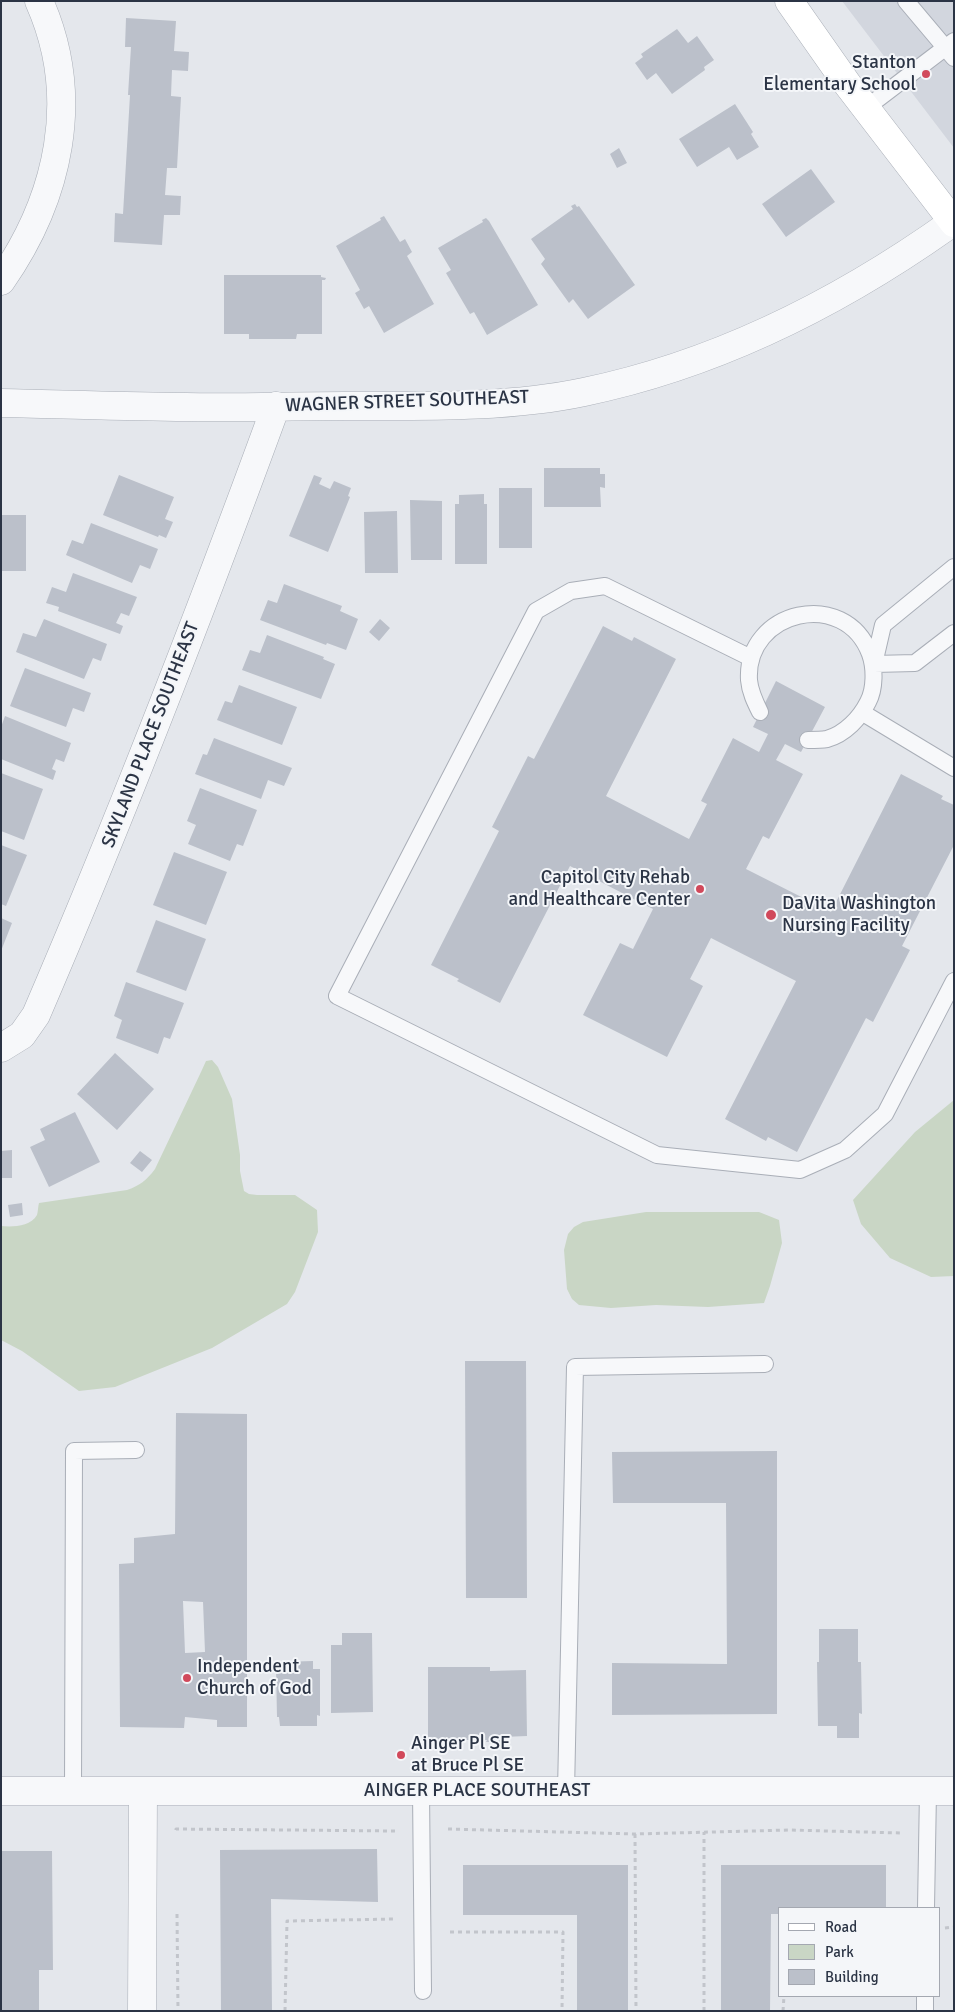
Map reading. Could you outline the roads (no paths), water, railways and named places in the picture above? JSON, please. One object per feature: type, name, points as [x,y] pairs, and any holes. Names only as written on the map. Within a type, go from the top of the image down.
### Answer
[{"type":"street","points":[[1,280],[18,256],[40,214],[49,186],[59,141],[61,96],[57,60],[48,25],[39,1]]},
{"type":"street","points":[[788,1],[953,223]]},
{"type":"street","name":"WAGNER STREET SOUTHEAST","points":[[1,403],[186,407],[392,407],[511,401],[582,393],[649,376],[745,342],[807,313],[897,261],[953,223]]},
{"type":"street","name":"SKYLAND PLACE SOUTHEAST","points":[[1,1048],[22,1035],[36,1015],[98,872],[231,529],[276,406]]},
{"type":"street","name":"AINGER PLACE SOUTHEAST","points":[[1,1791],[941,1790]]},
{"type":"street","points":[[142,2011],[143,1791]]},
{"type":"lane","points":[[866,108],[951,49],[906,1]]},
{"type":"lane","points":[[808,740],[827,739],[847,728],[863,712],[872,696],[874,664],[883,625],[954,567]]},
{"type":"lane","points":[[751,658],[605,586],[571,591],[536,611],[338,996],[657,1155],[800,1170],[845,1150],[884,1114],[954,981]]},
{"type":"lane","points":[[760,712],[752,695],[749,680],[751,658],[761,639],[777,624],[790,617],[812,613],[833,616],[852,627],[866,644],[874,664]]},
{"type":"lane","points":[[874,664],[915,663],[954,633]]},
{"type":"lane","points":[[863,712],[954,768]]},
{"type":"lane","points":[[566,1791],[575,1367],[765,1364]]},
{"type":"lane","points":[[73,1790],[74,1451],[136,1450]]},
{"type":"lane","points":[[422,1790],[423,1991]]},
{"type":"lane","points":[[926,1907],[927,1833],[941,1790]]},
{"type":"lane","points":[[925,1997],[925,2011]]},
{"type":"place","name":"Stanton Elementary School","points":[[926,74]]},
{"type":"place","name":"Capitol City Rehab and Healthcare Center","points":[[700,889]]},
{"type":"place","name":"DaVita Washington Nursing Facility","points":[[771,915]]},
{"type":"place","name":"Independent Church of God","points":[[187,1678]]},
{"type":"place","name":"Ainger Pl SE at Bruce Pl SE","points":[[401,1755]]}]
